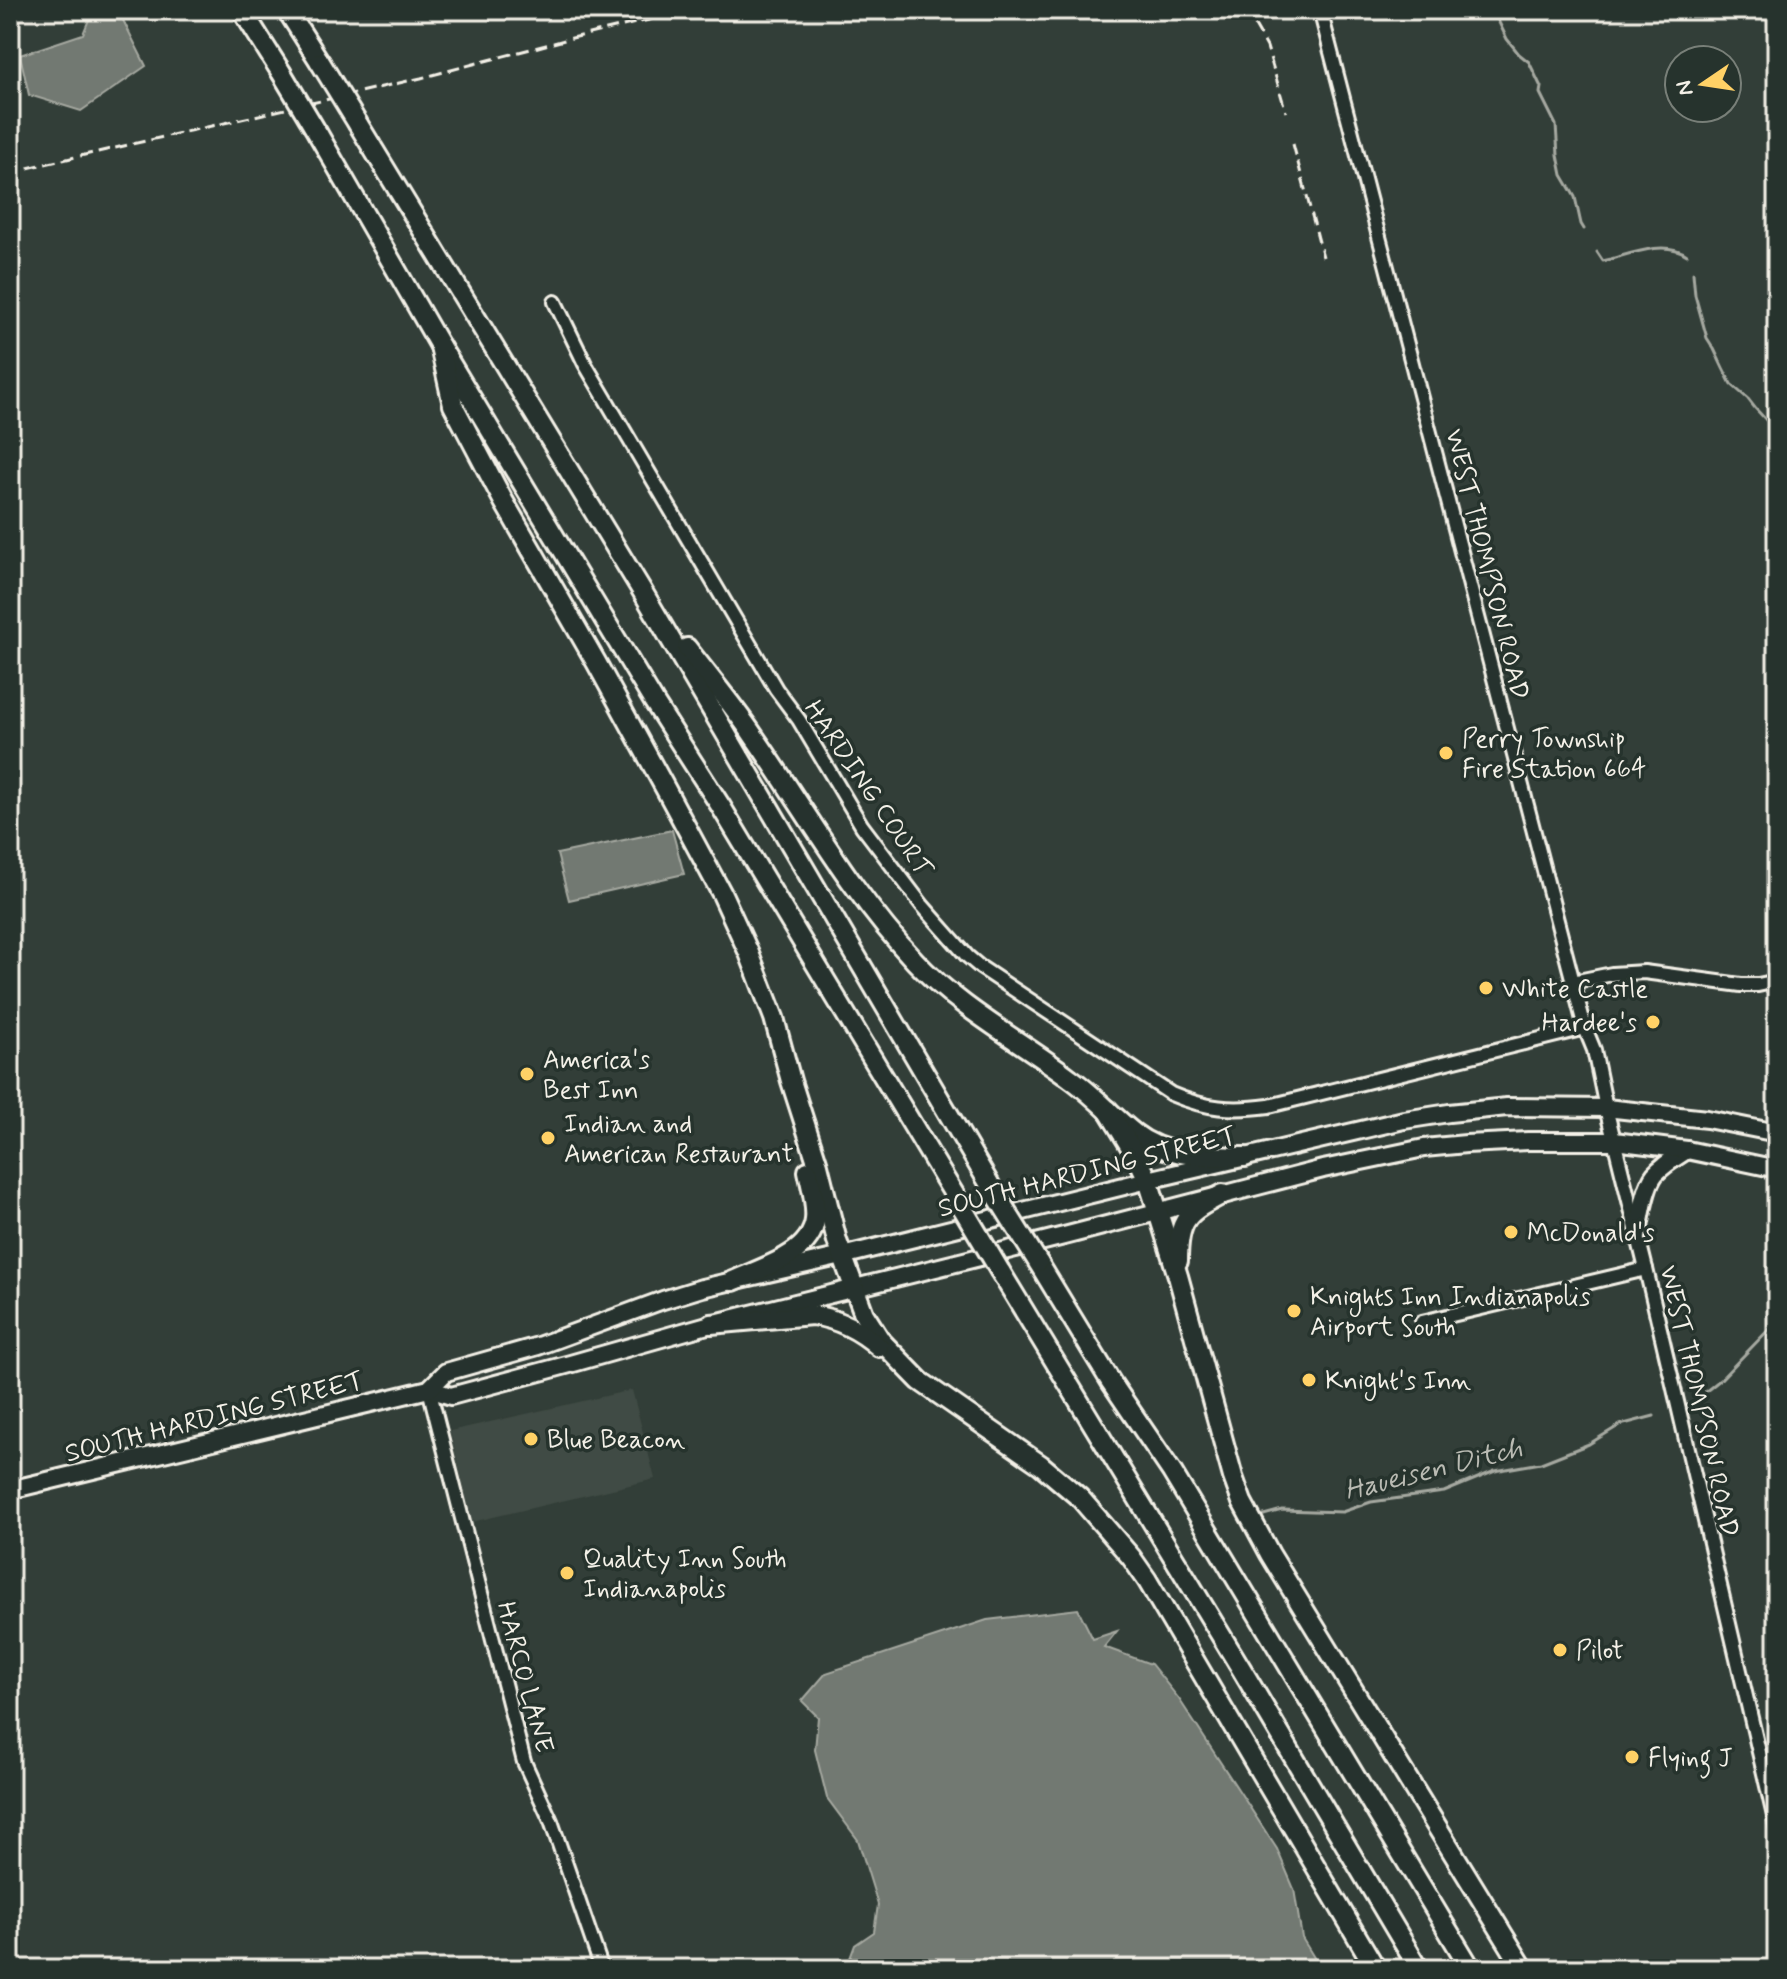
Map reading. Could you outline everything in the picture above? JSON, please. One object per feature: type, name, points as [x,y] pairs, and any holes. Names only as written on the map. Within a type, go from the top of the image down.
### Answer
[{"type":"highway","points":[[242,10],[637,674],[720,805],[1419,1969]]},
{"type":"highway","points":[[287,10],[641,589],[993,1190],[1111,1382],[1172,1472],[1471,1969]]},
{"type":"highway","points":[[440,346],[453,405],[722,894],[749,953],[774,1018],[837,1241],[872,1328],[900,1362],[931,1390],[1012,1445],[1080,1498],[1131,1557],[1376,1969]]},
{"type":"highway","points":[[641,589],[751,732],[883,925],[918,964],[973,1010],[1085,1088],[1135,1134],[1151,1144],[1195,1156],[1245,1157]]},
{"type":"highway","points":[[733,1281],[797,1251],[810,1236],[815,1221],[791,1081]]},
{"type":"highway","points":[[1108,1110],[1148,1180],[1242,1502],[1270,1554],[1524,1969]]},
{"type":"highway","points":[[1178,1276],[1178,1246],[1183,1222],[1199,1206],[1223,1194]]},
{"type":"highway","points":[[711,1324],[800,1314],[826,1317],[858,1330],[900,1362]]},
{"type":"highway","points":[[1321,1806],[1404,1969]]},
{"type":"main road","name":"SOUTH HARDING STREET","points":[[429,1389],[446,1372],[538,1346],[702,1288],[1404,1120],[1507,1107],[1606,1108],[1707,1119],[1777,1133]]},
{"type":"main road","name":"SOUTH HARDING STREET","points":[[10,1490],[429,1389],[451,1396],[711,1324],[1323,1169],[1424,1148],[1528,1141],[1614,1141],[1687,1150],[1777,1169]]},
{"type":"main road","points":[[1637,1237],[1653,1177],[1665,1164],[1687,1150]]},
{"type":"street","name":"WEST THOMPSON ROAD","points":[[1320,10],[1585,1028],[1594,1050],[1777,1829]]},
{"type":"street","name":"HARDING COURT","points":[[555,302],[585,364],[776,689],[799,720],[862,826],[922,905],[980,967],[1171,1094],[1219,1109],[1243,1110],[1269,1106],[1585,1028]]},
{"type":"street","points":[[1573,982],[1635,971],[1738,985],[1777,981]]},
{"type":"street","points":[[1422,1322],[1646,1269]]},
{"type":"street","name":"HARCO LANE","points":[[429,1389],[524,1762],[551,1821],[602,1969]]},
{"type":"shaded area","points":[[93,10],[118,10],[146,66],[81,111],[29,95],[20,55],[83,34]]},
{"type":"shaded area","points":[[672,830],[684,874],[569,900],[557,854]]},
{"type":"shaded area","points":[[632,1390],[655,1479],[472,1522],[450,1431]]},
{"type":"shaded area","points":[[1078,1609],[1093,1639],[1117,1631],[1104,1647],[1151,1664],[1179,1699],[1277,1849],[1294,1889],[1302,1938],[1321,1969],[846,1969],[855,1945],[874,1932],[878,1905],[858,1840],[827,1798],[815,1750],[818,1717],[802,1701],[826,1673],[987,1620]]},
{"type":"waterway","name":"Haueisen Ditch","points":[[1493,10],[1507,39],[1529,62],[1541,87],[1540,93],[1556,125],[1562,175],[1575,197],[1584,229]]},
{"type":"waterway","name":"Haueisen Ditch","points":[[1597,252],[1603,261],[1657,248],[1678,250],[1687,255]]},
{"type":"waterway","name":"Haueisen Ditch","points":[[1693,273],[1695,295],[1707,338],[1731,384],[1777,432]]},
{"type":"waterway","name":"Haueisen Ditch","points":[[1695,1400],[1720,1380],[1777,1321]]},
{"type":"waterway","name":"Haueisen Ditch","points":[[1260,1516],[1282,1510],[1342,1512],[1371,1502],[1444,1492],[1495,1471],[1541,1463],[1589,1444],[1620,1425],[1654,1416]]},
{"type":"railway","points":[[10,172],[421,78],[691,10]]},
{"type":"railway","points":[[1246,10],[1267,47],[1286,112]]},
{"type":"railway","points":[[1293,144],[1323,257]]},
{"type":"place","name":"Perry Township Fire Station 664","points":[[1446,753]]},
{"type":"place","name":"White Castle","points":[[1486,988]]},
{"type":"place","name":"Hardee's","points":[[1653,1022]]},
{"type":"place","name":"America's Best Inn","points":[[527,1074]]},
{"type":"place","name":"Indian and American Restaurant","points":[[548,1138]]},
{"type":"place","name":"McDonald's","points":[[1511,1232]]},
{"type":"place","name":"Knights Inn Indianapolis Airport South","points":[[1294,1311]]},
{"type":"place","name":"Knight's Inn","points":[[1309,1380]]},
{"type":"place","name":"Blue Beacon","points":[[531,1439]]},
{"type":"place","name":"Quality Inn South Indianapolis","points":[[567,1573]]},
{"type":"place","name":"Pilot","points":[[1560,1650]]},
{"type":"place","name":"Flying J","points":[[1632,1757]]}]
